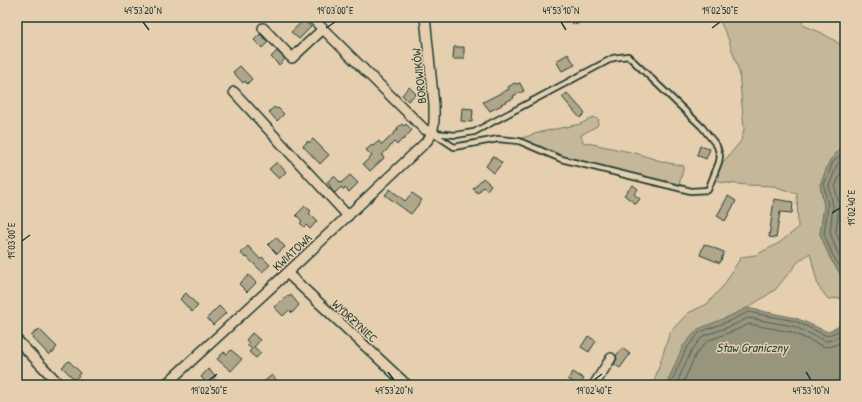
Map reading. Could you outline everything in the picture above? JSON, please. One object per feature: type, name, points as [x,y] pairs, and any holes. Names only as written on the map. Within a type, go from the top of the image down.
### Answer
[{"type":"street","points":[[311,17],[424,128],[433,133]]},
{"type":"street","name":"BOROWIKÓW","points":[[425,17],[434,105],[433,133]]},
{"type":"street","points":[[263,28],[292,58],[323,29]]},
{"type":"street","points":[[234,92],[348,216]]},
{"type":"street","name":"KWIATOWA","points":[[165,385],[348,216],[424,144],[433,133]]},
{"type":"street","name":"WYDRZYNIEC","points":[[286,273],[407,385]]},
{"type":"street","points":[[17,340],[60,385]]},
{"type":"street","points":[[594,385],[611,358]]},
{"type":"lane","points":[[628,56],[702,127],[717,146],[720,156],[708,190],[691,191],[561,159],[519,141],[498,139],[454,147],[433,133],[456,135],[474,132],[613,58],[628,56]]},
{"type":"shaded area","points":[[718,17],[798,17],[805,26],[822,33],[845,47],[845,144],[830,160],[820,185],[824,206],[820,234],[830,258],[845,281],[845,293],[843,298],[828,299],[818,286],[810,253],[798,262],[775,290],[747,308],[730,316],[666,385],[653,385],[670,332],[688,313],[707,304],[724,285],[741,257],[756,255],[779,243],[798,228],[797,194],[774,186],[718,182],[719,167],[741,141],[744,129],[739,71],[728,38]]},
{"type":"shaded area","points":[[594,117],[599,120],[597,126],[581,135],[583,142],[635,153],[664,162],[684,166],[679,185],[562,157],[519,139],[541,132],[580,124]]},
{"type":"water","points":[[845,144],[845,281],[830,258],[820,234],[824,206],[820,185],[830,160]]},
{"type":"water","name":"Staw Graniczny","points":[[747,308],[796,318],[828,332],[838,327],[843,315],[845,316],[845,385],[666,385],[683,346],[698,329]]},
{"type":"building","points":[[568,17],[588,17],[576,25],[575,23],[573,24]]},
{"type":"building","points":[[304,20],[311,27],[299,39],[291,32]]},
{"type":"building","points":[[260,34],[268,42],[262,48],[254,40]]},
{"type":"building","points":[[454,47],[464,47],[464,59],[453,59]]},
{"type":"building","points":[[277,51],[285,59],[279,65],[271,57]]},
{"type":"building","points":[[568,54],[575,65],[562,71],[556,61]]},
{"type":"building","points":[[240,66],[252,79],[247,84],[245,81],[243,83],[233,72]]},
{"type":"building","points":[[514,83],[520,83],[524,91],[513,96],[514,98],[490,111],[483,102],[509,89],[508,87]]},
{"type":"building","points":[[409,87],[416,94],[408,101],[402,95]]},
{"type":"building","points":[[567,93],[585,113],[580,118],[562,97]]},
{"type":"building","points":[[274,107],[276,109],[278,108],[284,114],[277,121],[269,112]]},
{"type":"building","points":[[462,108],[473,109],[472,122],[461,121]]},
{"type":"building","points":[[402,124],[404,126],[406,124],[412,130],[397,145],[394,142],[382,155],[384,158],[370,171],[363,164],[372,156],[366,150],[379,141],[382,145]]},
{"type":"building","points":[[313,139],[329,155],[320,164],[303,146],[308,141],[309,143]]},
{"type":"building","points":[[700,146],[710,149],[706,159],[697,155]]},
{"type":"building","points":[[493,156],[502,163],[494,173],[486,166]]},
{"type":"building","points":[[277,162],[286,172],[279,179],[269,169]]},
{"type":"building","points":[[350,175],[358,183],[349,192],[345,188],[344,190],[341,187],[335,193],[327,182],[334,176],[341,183]]},
{"type":"building","points":[[483,178],[491,185],[487,190],[483,187],[478,193],[473,189]]},
{"type":"building","points":[[633,185],[638,189],[634,194],[640,199],[636,204],[624,195]]},
{"type":"building","points":[[390,189],[405,201],[412,193],[422,200],[411,214],[385,195]]},
{"type":"building","points":[[728,196],[736,201],[725,221],[717,216]]},
{"type":"building","points":[[774,199],[793,202],[792,213],[780,212],[776,238],[769,237]]},
{"type":"building","points":[[305,206],[311,211],[309,213],[317,221],[310,229],[306,225],[304,227],[300,223],[302,221],[296,215]]},
{"type":"building","points":[[276,237],[285,247],[277,254],[268,245]]},
{"type":"building","points":[[704,244],[724,252],[720,263],[700,255]]},
{"type":"building","points":[[248,246],[260,259],[262,257],[270,265],[262,272],[241,253]]},
{"type":"building","points":[[249,275],[256,283],[247,292],[239,284]]},
{"type":"building","points":[[186,293],[198,306],[192,312],[180,299]]},
{"type":"building","points":[[291,295],[299,305],[292,313],[289,310],[283,316],[274,307],[287,296],[288,297]]},
{"type":"building","points":[[219,306],[226,313],[213,325],[207,318]]},
{"type":"building","points":[[39,329],[57,347],[54,352],[49,355],[31,336],[34,334],[34,331]]},
{"type":"building","points":[[252,333],[260,340],[254,347],[261,353],[256,358],[249,352],[252,349],[247,345],[249,343],[246,340]]},
{"type":"building","points":[[588,336],[596,341],[589,352],[581,347]]},
{"type":"building","points":[[622,348],[630,354],[620,368],[614,364],[617,359],[616,356]]},
{"type":"building","points":[[231,350],[242,359],[231,371],[217,359],[224,352],[227,354]]},
{"type":"building","points":[[69,361],[81,373],[75,380],[62,367]]},
{"type":"building","points":[[208,369],[216,376],[208,385],[206,385],[201,377]]},
{"type":"building","points":[[573,372],[584,379],[580,385],[571,385],[573,382],[568,379]]},
{"type":"building","points":[[272,375],[281,385],[260,385]]}]
